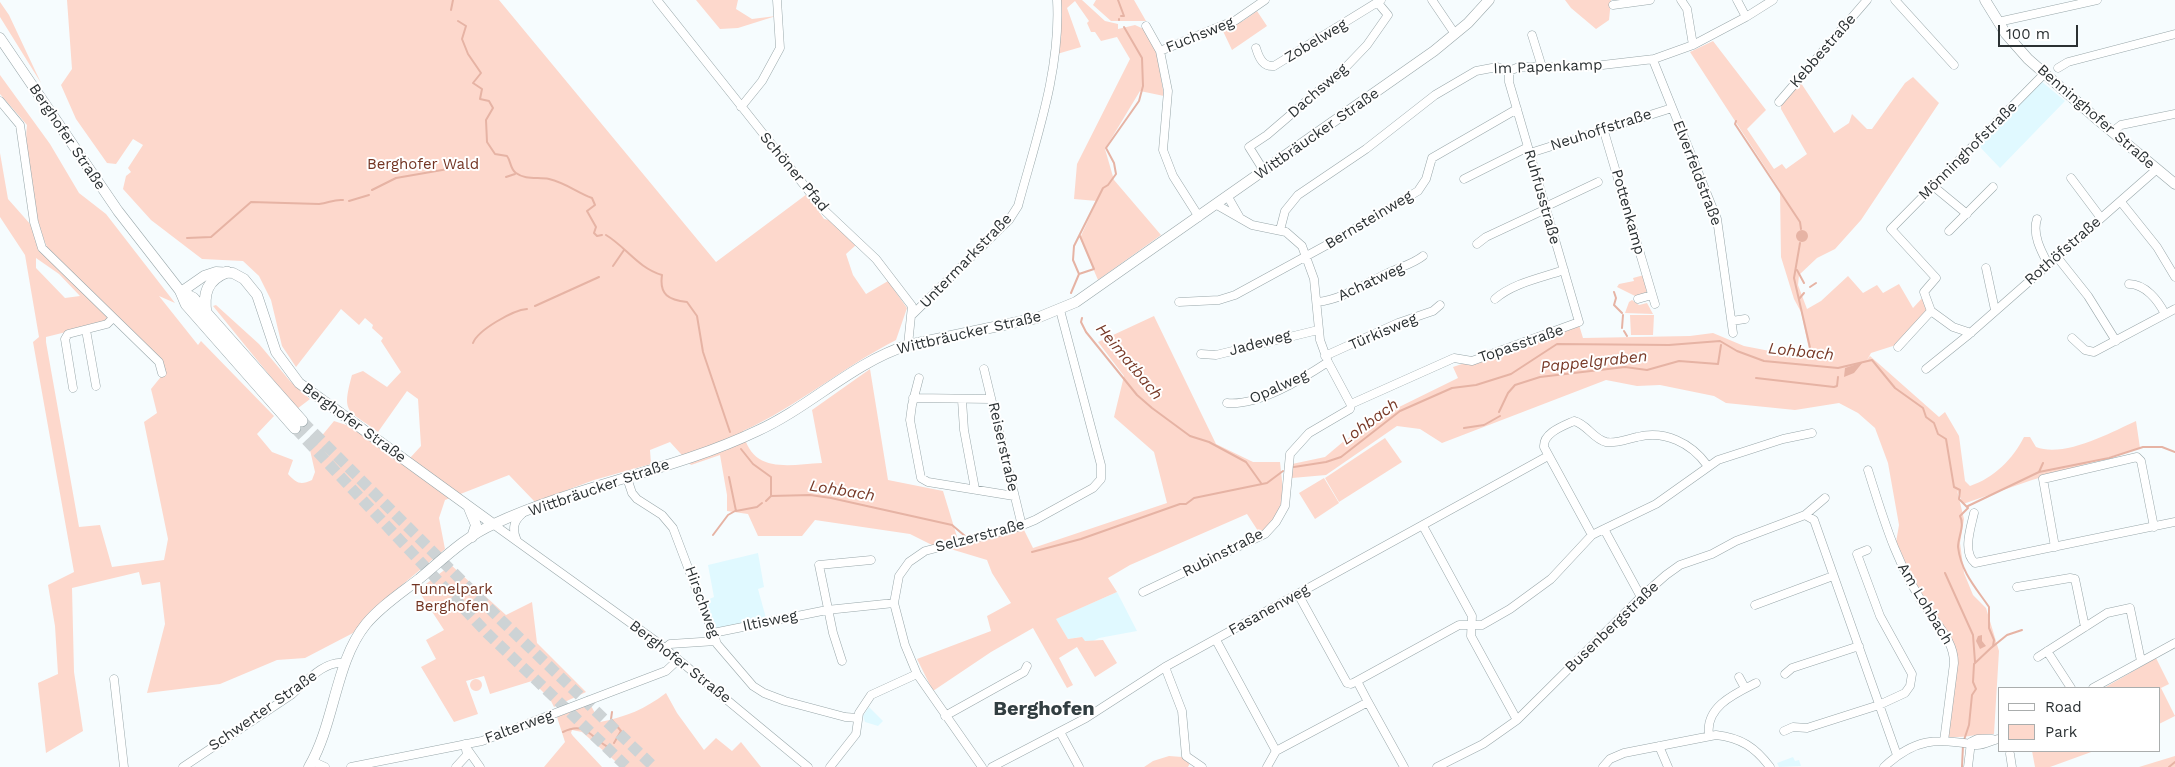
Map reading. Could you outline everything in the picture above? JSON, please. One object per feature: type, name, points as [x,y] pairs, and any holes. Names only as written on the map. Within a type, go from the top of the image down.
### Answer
[{"type":"highway","points":[[206,314],[204,295],[207,288],[217,276],[227,272]]},
{"type":"highway","points":[[181,292],[193,298],[298,424],[186,304],[181,292]]},
{"type":"main road","name":"Wittbräucker Straße","points":[[310,764],[333,709],[345,663],[357,637],[375,615],[472,537],[494,524],[721,446],[757,431],[802,407],[863,365],[887,352],[908,345],[1025,320],[1060,310],[1089,295],[1228,198],[1456,34],[1489,0]]},
{"type":"main road","name":"Benninghofer Straße","points":[[1986,0],[1998,22],[2016,45],[2044,74],[2175,184]]},
{"type":"main road","name":"Berghofer Straße","points":[[0,38],[118,211],[181,292]]},
{"type":"main road","name":"Berghofer Straße","points":[[227,272],[239,275],[254,289],[276,352],[299,383],[494,524]]},
{"type":"main road","points":[[181,292],[209,273],[227,272]]},
{"type":"main road","points":[[468,506],[475,518],[476,525],[472,537]]},
{"type":"street","name":"Schöner Pfad","points":[[658,0],[823,210],[876,259],[912,306],[912,314]]},
{"type":"street","points":[[741,107],[762,81],[780,48],[777,0]]},
{"type":"street","name":"Untermarkstraße","points":[[912,314],[1009,220],[1018,206],[1046,105],[1058,15],[1057,0]]},
{"type":"street","name":"Fuchsweg","points":[[1160,51],[1236,20],[1265,0]]},
{"type":"street","points":[[1366,0],[1377,4]]},
{"type":"street","points":[[1432,0],[1456,34]]},
{"type":"street","points":[[1613,5],[1650,0]]},
{"type":"street","points":[[1681,0],[1687,9],[1693,45]]},
{"type":"street","points":[[1738,0],[1746,17]]},
{"type":"street","name":"Im Papenkamp","points":[[1280,230],[1285,211],[1298,195],[1360,154],[1436,95],[1476,71],[1497,67],[1509,71],[1519,67],[1605,65],[1653,60],[1693,45],[1746,17],[1773,0]]},
{"type":"street","name":"Kebbestraße","points":[[1779,102],[1867,0]]},
{"type":"street","points":[[1895,0],[1954,66]]},
{"type":"street","points":[[1998,22],[2095,0]]},
{"type":"street","name":"Zobelweg","points":[[1256,48],[1262,62],[1269,66],[1274,66],[1377,4]]},
{"type":"street","name":"Dachsweg","points":[[1264,171],[1248,147],[1267,136],[1361,52],[1388,15],[1377,4]]},
{"type":"street","points":[[1146,26],[1160,51],[1169,96],[1163,150],[1173,176],[1199,217]]},
{"type":"street","points":[[1532,34],[1542,67]]},
{"type":"street","points":[[2058,68],[2068,62],[2175,34]]},
{"type":"street","name":"Elverfeldstraße","points":[[1653,60],[1717,219],[1733,333]]},
{"type":"street","name":"Ruhfusstraße","points":[[1509,71],[1509,82],[1579,322]]},
{"type":"street","name":"Mönninghofstraße","points":[[1931,311],[1924,292],[1936,278],[1891,229],[2044,74]]},
{"type":"street","points":[[0,101],[20,125],[34,222],[42,248],[159,362],[162,373]]},
{"type":"street","name":"Neuhoffstraße","points":[[1464,179],[1529,150],[1672,108]]},
{"type":"street","name":"Bernsteinweg","points":[[1179,302],[1212,301],[1230,297],[1308,256],[1409,198],[1424,182],[1432,158],[1517,109]]},
{"type":"street","points":[[2112,132],[2121,125],[2175,114]]},
{"type":"street","name":"Pottenkamp","points":[[1604,128],[1655,304]]},
{"type":"street","name":"Rothöfstraße","points":[[1926,369],[1970,333],[2157,169]]},
{"type":"street","points":[[2071,178],[2100,218]]},
{"type":"street","points":[[1477,244],[1486,236],[1598,182]]},
{"type":"street","points":[[1933,186],[1967,214]]},
{"type":"street","points":[[1949,231],[1993,187]]},
{"type":"street","points":[[1228,198],[1241,220]]},
{"type":"street","points":[[2121,202],[2157,247],[2175,277]]},
{"type":"street","points":[[1217,205],[1241,220],[1255,226],[1280,230],[1299,242],[1308,256],[1314,279],[1318,330],[1327,359],[1351,404]]},
{"type":"street","points":[[2037,219],[2035,225],[2037,238],[2048,264]]},
{"type":"street","name":"Achatweg","points":[[1317,302],[1342,298],[1386,274],[1416,262],[1424,256]]},
{"type":"street","points":[[2057,257],[2088,296],[2116,341]]},
{"type":"street","points":[[1986,268],[1995,310]]},
{"type":"street","points":[[1495,298],[1501,293],[1518,286],[1564,270]]},
{"type":"street","points":[[2129,284],[2137,284],[2144,288],[2160,304],[2165,314]]},
{"type":"street","points":[[1638,299],[1652,295]]},
{"type":"street","name":"Türkisweg","points":[[1327,359],[1398,323],[1433,311],[1440,305]]},
{"type":"street","points":[[2072,338],[2089,352],[2099,351],[2175,309]]},
{"type":"street","name":"Selzerstraße","points":[[982,767],[917,674],[905,645],[894,603],[895,588],[902,570],[918,555],[933,548],[1022,526],[1093,488],[1099,482],[1102,476],[1060,310]]},
{"type":"street","points":[[1898,347],[1931,311],[1953,328],[1970,333]]},
{"type":"street","points":[[908,345],[908,332],[912,314]]},
{"type":"street","points":[[73,388],[65,339],[68,334],[107,324],[113,318]]},
{"type":"street","points":[[1732,320],[1744,319]]},
{"type":"street","name":"Topasstraße","points":[[1351,404],[1454,358],[1472,361],[1579,322]]},
{"type":"street","points":[[86,330],[96,386]]},
{"type":"street","name":"Jadeweg","points":[[1201,354],[1216,355],[1318,330]]},
{"type":"street","name":"Opalweg","points":[[1227,403],[1238,404],[1280,389],[1327,359]]},
{"type":"street","name":"Reiserstraße","points":[[984,369],[1022,526]]},
{"type":"street","points":[[919,378],[910,420],[921,478],[928,482],[1014,496]]},
{"type":"street","points":[[914,398],[991,399]]},
{"type":"street","points":[[962,400],[964,430],[974,489]]},
{"type":"street","name":"Rubinstraße","points":[[1143,592],[1265,534],[1276,522],[1285,506],[1290,454],[1309,433],[1350,409],[1351,404]]},
{"type":"street","points":[[1592,535],[1548,456],[1543,441],[1546,436],[1574,421],[1581,422],[1605,442],[1613,442],[1645,434],[1671,438],[1694,450],[1707,465]]},
{"type":"street","points":[[1298,594],[1347,683],[1351,684],[1459,625],[1482,625],[1538,591],[1592,535],[1656,504],[1707,465],[1752,448],[1812,433]]},
{"type":"street","name":"Fasanenweg","points":[[992,767],[1060,732],[1165,668],[1548,456]]},
{"type":"street","points":[[2055,547],[2043,479],[2137,457],[2141,461],[2154,527]]},
{"type":"street","name":"Am Lohbach","points":[[1868,470],[1891,543],[1900,564],[1927,610],[1947,638],[1953,653],[1954,663],[1944,741]]},
{"type":"street","name":"Hirschweg","points":[[627,478],[637,499],[655,509],[673,528],[714,637],[753,686],[764,693],[845,717],[858,718]]},
{"type":"street","name":"Busenbergstraße","points":[[1437,767],[1483,744],[1517,720],[1641,597],[1680,566],[1712,554],[1736,541],[1805,515],[1824,498]]},
{"type":"street","points":[[516,540],[513,528],[522,514]]},
{"type":"street","points":[[1974,514],[1968,543],[1971,559],[1975,563],[2175,522]]},
{"type":"street","points":[[1805,515],[1814,520],[1897,755]]},
{"type":"street","name":"Berghofer Straße","points":[[494,524],[664,649],[808,767]]},
{"type":"street","points":[[1422,526],[1472,616],[1471,636],[1517,720]]},
{"type":"street","points":[[1604,529],[1641,597]]},
{"type":"street","points":[[1784,731],[1793,727],[1807,728],[1879,705],[1905,693],[1910,686],[1912,674],[1873,601],[1857,554],[1867,550]]},
{"type":"street","points":[[842,661],[827,610],[820,565],[871,560]]},
{"type":"street","points":[[1756,604],[1833,576]]},
{"type":"street","points":[[2017,587],[2070,578],[2075,580],[2086,627]]},
{"type":"street","name":"Iltisweg","points":[[664,649],[670,644],[714,637],[827,610],[894,603]]},
{"type":"street","points":[[2038,657],[2113,611],[2130,608],[2141,661]]},
{"type":"street","points":[[1216,640],[1276,751]]},
{"type":"street","points":[[2095,687],[2175,643]]},
{"type":"street","points":[[1785,674],[1792,668],[1859,646]]},
{"type":"street","points":[[2047,651],[2070,687]]},
{"type":"street","name":"Falterweg","points":[[352,767],[467,747],[666,671],[678,660]]},
{"type":"street","name":"Schwerter Straße","points":[[183,767],[291,695],[299,686],[332,663],[345,663]]},
{"type":"street","points":[[945,716],[1024,672],[1027,666]]},
{"type":"street","points":[[1165,668],[1182,710],[1186,756],[1202,767]]},
{"type":"street","points":[[830,767],[856,734],[858,718],[871,696],[917,674]]},
{"type":"street","points":[[1739,677],[1745,688]]},
{"type":"street","points":[[114,679],[124,767]]},
{"type":"street","points":[[1357,681],[1404,767]]},
{"type":"street","points":[[1709,736],[1709,718],[1712,714],[1728,699],[1756,683]]},
{"type":"street","points":[[1267,767],[1276,751],[1368,702]]},
{"type":"street","points":[[1060,732],[1079,767]]},
{"type":"street","points":[[1604,767],[1610,759],[1620,754],[1709,736],[1730,736],[1756,749],[1770,767]]},
{"type":"street","points":[[1884,767],[1909,747],[1944,741],[1966,742],[1979,745],[1996,739]]},
{"type":"street","points":[[1966,742],[1968,767]]},
{"type":"street","points":[[1659,746],[1668,767]]},
{"type":"street","points":[[456,767],[466,763],[467,747]]},
{"type":"street","points":[[467,747],[480,767]]},
{"type":"street","points":[[2010,754],[2012,767]]},
{"type":"street","points":[[310,764],[325,767]]},
{"type":"shaded area","points":[[2041,81],[2065,101],[2000,168],[1979,146]]},
{"type":"shaded area","points":[[1800,230],[1804,230],[1808,236],[1804,242],[1800,242],[1796,238],[1796,234]]},
{"type":"shaded area","points":[[1863,362],[1854,373],[1844,377],[1845,368]]},
{"type":"shaded area","points":[[758,553],[764,587],[758,589],[766,618],[716,628],[705,601],[714,597],[708,565]]},
{"type":"shaded area","points":[[1117,592],[1137,631],[1085,642],[1081,637],[1068,639],[1055,619]]},
{"type":"shaded area","points":[[1982,635],[1982,641],[1986,646],[1980,649],[1976,641],[1978,636]]},
{"type":"shaded area","points":[[869,707],[883,721],[878,726],[865,722],[863,716]]},
{"type":"shaded area","points":[[1793,757],[1795,761],[1799,760],[1801,766],[1779,767],[1777,763]]},
{"type":"green space","name":"Berghofer Wald","points":[[67,0],[499,0],[716,262],[807,194],[824,219],[829,220],[856,245],[846,254],[853,275],[866,294],[888,281],[907,308],[896,340],[857,362],[783,410],[743,431],[747,445],[762,461],[784,465],[822,463],[812,410],[870,369],[888,480],[943,491],[958,540],[936,547],[910,534],[815,520],[802,536],[758,536],[748,514],[727,511],[727,495],[720,455],[691,465],[670,442],[650,450],[651,464],[594,480],[535,502],[509,475],[445,500],[439,518],[445,549],[372,610],[353,633],[305,658],[277,660],[220,684],[147,693],[165,624],[160,582],[142,585],[139,572],[72,588],[74,672],[83,731],[46,753],[38,683],[58,674],[55,626],[48,585],[74,572],[33,342],[39,337],[25,255],[0,217],[0,153],[8,199],[31,225],[39,249],[110,318],[106,322],[46,337],[46,342],[79,527],[100,525],[112,567],[164,560],[168,539],[144,422],[157,413],[151,389],[164,373],[164,364],[50,253],[40,226],[31,190],[26,138],[27,125],[0,94],[0,75],[50,144],[79,193],[106,214],[175,303],[159,296],[198,345],[201,341],[274,416],[257,434],[272,452],[293,460],[288,474],[294,480],[299,483],[305,483],[312,480],[315,472],[310,450],[334,421],[377,435],[410,458],[421,446],[418,399],[407,391],[378,432],[354,414],[347,405],[352,375],[363,371],[387,387],[401,372],[381,341],[383,338],[372,328],[373,325],[365,318],[359,325],[341,309],[296,367],[282,346],[271,300],[259,276],[243,261],[202,259],[151,220],[123,189],[126,176],[131,172],[128,168],[143,145],[133,139],[116,164],[107,163],[76,119],[61,85],[72,69]],"holes":[[[36,258],[59,274],[80,296],[65,298],[36,268]]]},
{"type":"green space","points":[[696,0],[738,0],[736,9],[752,19],[776,16],[738,28],[720,29]]},
{"type":"green space","points":[[1061,0],[1082,0],[1105,21],[1118,24],[1118,29],[1135,25],[1146,30],[1157,54],[1164,96],[1140,91],[1105,149],[1114,180],[1161,235],[1098,280],[1080,238],[1097,201],[1074,199],[1077,164],[1130,59],[1117,37],[1101,41],[1095,32],[1091,32],[1087,23],[1089,21],[1075,1],[1067,8],[1081,47],[1057,54]]},
{"type":"green space","points":[[1096,0],[1134,0],[1146,21],[1111,21],[1093,5]]},
{"type":"green space","points":[[1565,0],[1611,0],[1609,20],[1596,29],[1571,8]]},
{"type":"green space","points":[[0,2],[9,15],[41,83],[0,17]]},
{"type":"green space","points":[[1257,11],[1267,26],[1232,50],[1222,29],[1243,21]]},
{"type":"green space","points":[[1713,41],[1766,110],[1747,129],[1774,169],[1782,164],[1786,169],[1807,154],[1781,109],[1781,102],[1799,80],[1834,133],[1849,123],[1852,114],[1867,129],[1872,129],[1905,83],[1913,77],[1939,103],[1861,220],[1835,249],[1817,258],[1799,275],[1798,285],[1807,309],[1821,301],[1848,276],[1863,293],[1877,285],[1883,293],[1899,284],[1913,308],[1924,296],[1929,309],[1896,345],[1871,353],[1867,360],[1870,356],[1939,417],[1945,412],[1959,436],[1965,481],[1970,486],[1987,478],[2002,467],[2020,445],[2024,437],[2030,437],[2036,447],[2047,450],[2060,449],[2087,443],[2136,421],[2140,448],[2032,480],[1963,504],[1957,490],[1964,519],[1960,543],[1964,573],[1973,595],[1986,608],[1999,651],[1994,734],[1947,737],[1957,660],[1895,548],[1899,525],[1888,463],[1875,428],[1858,413],[1839,403],[1795,410],[1726,403],[1714,396],[1660,385],[1637,386],[1606,380],[1442,443],[1420,429],[1397,426],[1326,475],[1292,478],[1292,464],[1325,457],[1344,441],[1395,409],[1458,378],[1453,367],[1579,325],[1583,338],[1690,336],[1713,333],[1744,346],[1811,359],[1801,312],[1794,299],[1781,257],[1780,190],[1690,52]]},
{"type":"green space","points":[[1644,275],[1647,293],[1635,296],[1617,287],[1619,284],[1634,281],[1633,278]]},
{"type":"green space","points":[[1632,300],[1639,305],[1647,303],[1653,314],[1625,313],[1629,302]]},
{"type":"green space","points":[[216,305],[259,344],[290,381],[310,399],[297,409],[213,306]]},
{"type":"green space","points":[[1630,315],[1654,315],[1653,335],[1631,335]]},
{"type":"green space","points":[[1154,316],[1216,444],[1253,462],[1280,462],[1283,494],[1275,516],[1260,534],[1247,514],[1130,565],[1108,578],[1117,592],[1056,619],[1068,639],[1082,637],[1085,641],[1103,640],[1117,663],[1095,677],[1077,647],[1059,658],[1073,685],[1067,688],[1033,628],[991,652],[933,691],[917,659],[991,631],[987,616],[1011,603],[992,573],[987,560],[944,547],[1024,530],[1033,548],[1167,503],[1154,452],[1114,417],[1124,376],[1098,342]]},
{"type":"green space","points":[[1385,438],[1402,462],[1339,502],[1325,478]]},
{"type":"green space","points":[[1324,478],[1339,503],[1315,519],[1299,493]]},
{"type":"green space","name":"Tunnelpark Berghofen","points":[[451,565],[506,615],[532,602],[537,643],[586,692],[554,707],[550,699],[532,681],[490,694],[484,676],[466,681],[478,714],[454,722],[421,667],[436,659],[426,640],[444,630],[418,590]]},
{"type":"green space","points":[[2156,658],[2169,684],[2161,688],[2175,716],[2160,724],[2160,687],[2106,687]]},
{"type":"green space","points":[[474,679],[478,679],[482,685],[478,691],[474,691],[470,687],[470,683]]},
{"type":"green space","points":[[666,693],[677,713],[704,750],[716,738],[732,751],[741,742],[761,767],[622,767],[582,732],[572,730],[573,736],[602,767],[544,767],[565,742],[557,717],[590,704],[600,722],[627,715],[643,708]]},
{"type":"green space","points":[[2032,752],[2091,752],[2050,767],[2035,767]]},
{"type":"green space","points":[[1169,756],[1182,757],[1190,763],[1188,767],[1144,767],[1153,761]]},
{"type":"green space","points":[[2175,756],[2175,767],[2139,767]]},
{"type":"waterway","name":"Lohbach","points":[[451,10],[453,0]]},
{"type":"waterway","name":"Heimatbach","points":[[1118,0],[1124,16],[1121,16]]},
{"type":"waterway","name":"Lohbach","points":[[458,21],[466,26],[462,39],[468,54],[481,73],[473,83],[482,89],[480,99],[489,101],[493,108],[486,120],[487,142],[495,154],[507,156],[513,169],[520,175],[555,181],[592,198],[595,205],[587,211],[596,227],[594,233],[597,236],[602,235]]},
{"type":"waterway","name":"Heimatbach","points":[[1071,293],[1079,274],[1073,260],[1074,246],[1103,188],[1108,185],[1116,174],[1114,163],[1106,148],[1139,101],[1143,86],[1142,58],[1124,27]]},
{"type":"waterway","points":[[1736,121],[1735,124],[1800,222],[1801,229]]},
{"type":"waterway","points":[[372,190],[396,178],[448,169]]},
{"type":"waterway","points":[[506,177],[515,174]]},
{"type":"waterway","points":[[349,201],[369,195]]},
{"type":"waterway","points":[[187,238],[211,237],[251,202],[319,204],[343,200]]},
{"type":"waterway","name":"Lohbach","points":[[606,235],[639,262],[662,275],[661,282],[664,292],[670,298],[687,302],[697,316],[703,352],[730,432]]},
{"type":"waterway","points":[[1079,274],[1094,269],[1080,236]]},
{"type":"waterway","points":[[1800,243],[1794,278],[1811,352]]},
{"type":"waterway","points":[[613,266],[624,250]]},
{"type":"waterway","points":[[1797,270],[1804,283]]},
{"type":"waterway","points":[[535,306],[599,277]]},
{"type":"waterway","points":[[1810,287],[1816,283]]},
{"type":"waterway","points":[[1614,292],[1616,298],[1614,305],[1622,313]]},
{"type":"waterway","points":[[1799,299],[1804,293]]},
{"type":"waterway","points":[[473,343],[489,327],[513,313],[527,309]]},
{"type":"waterway","points":[[1622,328],[1623,315]]},
{"type":"waterway","name":"Heimatbach","points":[[1082,318],[1081,322],[1086,332],[1137,395],[1190,436],[1209,442],[1246,462],[1261,483]]},
{"type":"waterway","points":[[1624,331],[1627,336]]},
{"type":"waterway","name":"Lohbach","points":[[1294,467],[1326,462],[1341,457],[1400,411],[1452,388],[1476,385],[1511,374],[1557,344],[1669,345],[1720,341],[1737,351],[1764,361],[1838,368],[1872,360],[1895,388],[1923,408],[1926,417],[1934,423],[1938,434],[1946,439],[1954,487],[1960,490],[1959,499],[1968,508],[1960,516],[1962,528],[1958,547],[1966,572],[1989,607],[1989,628],[1994,640],[1993,646],[1974,664],[1973,682],[1976,689],[1972,695],[1969,725],[1964,740]]},
{"type":"waterway","name":"Pappelgraben","points":[[1499,412],[1508,393],[1515,385],[1540,377],[1625,367],[1647,370],[1679,361],[1718,364],[1721,345]]},
{"type":"waterway","points":[[1756,378],[1834,387],[1837,386],[1838,377]]},
{"type":"waterway","name":"Pappelgraben","points":[[1464,428],[1484,425],[1500,416]]},
{"type":"waterway","points":[[1968,506],[2039,472],[2109,458],[2143,447],[2162,447],[2175,452]]},
{"type":"waterway","name":"Lohbach","points":[[741,449],[753,464],[771,477],[771,496],[810,495],[831,498],[952,525],[965,536]]},
{"type":"waterway","points":[[2039,472],[2043,463]]},
{"type":"waterway","name":"Lohbach","points":[[1032,552],[1081,539],[1180,504],[1186,504],[1194,498],[1267,483],[1283,471]]},
{"type":"waterway","points":[[729,477],[736,511],[757,507],[762,503]]},
{"type":"waterway","name":"Lohbach","points":[[766,501],[771,496]]},
{"type":"waterway","points":[[713,535],[728,515],[735,511]]},
{"type":"waterway","points":[[1945,573],[1973,635],[1975,662]]},
{"type":"waterway","points":[[1991,648],[2007,635],[2022,630]]},
{"type":"waterway","points":[[612,712],[611,719],[621,731],[614,743]]},
{"type":"waterway","points":[[563,732],[578,728],[584,730],[610,748]]},
{"type":"waterway","name":"Lohbach","points":[[1962,767],[1963,745]]},
{"type":"waterway","points":[[2169,767],[2175,762]]},
{"type":"tunnel","points":[[302,421],[501,620],[654,767]]},
{"type":"tunnel","points":[[295,428],[487,633],[627,767]]},
{"type":"district","name":"Berghofen","points":[[1044,709]]}]
